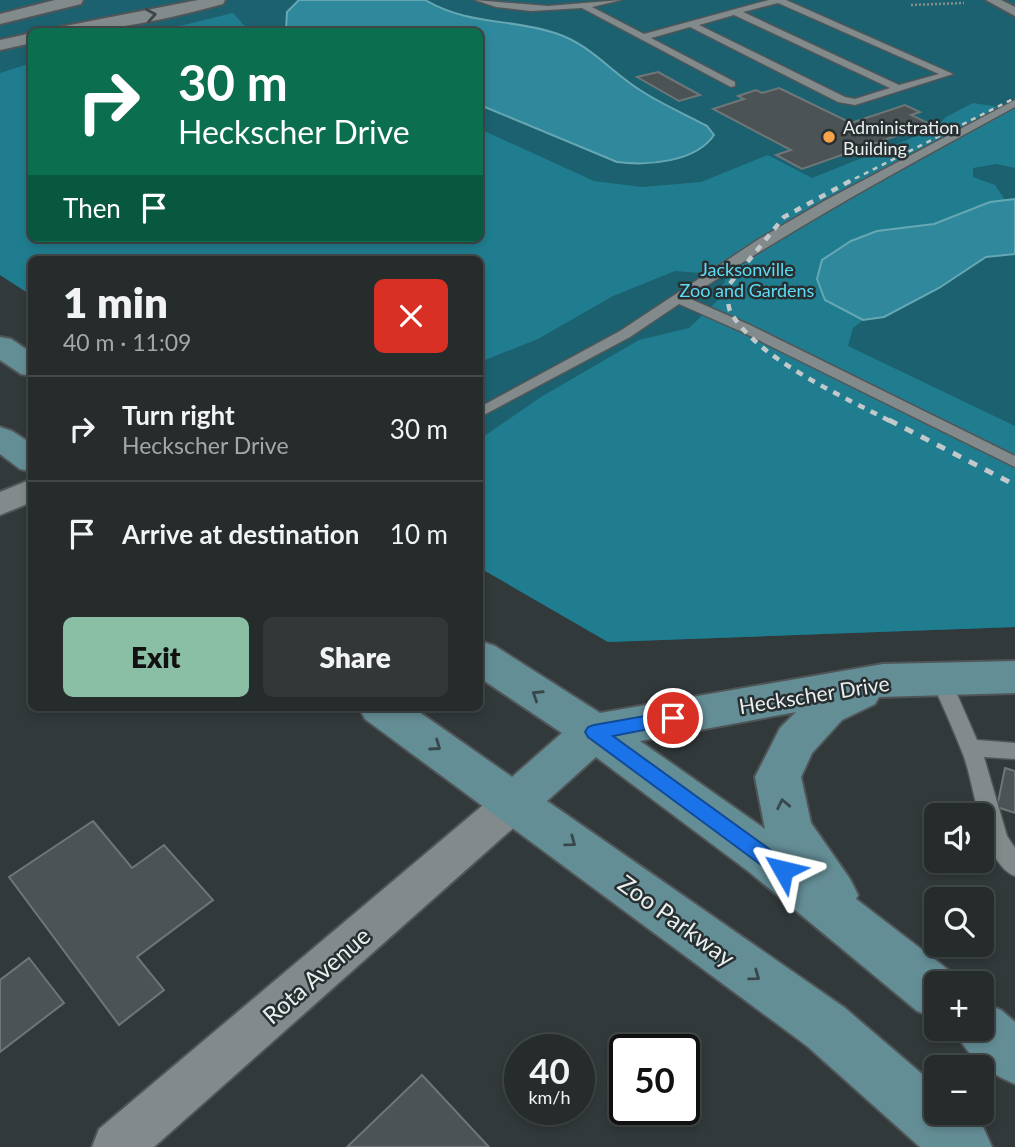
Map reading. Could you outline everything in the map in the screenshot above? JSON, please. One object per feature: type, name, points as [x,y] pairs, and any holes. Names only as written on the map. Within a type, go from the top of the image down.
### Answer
[{"type":"main road","points":[[0,346],[28,364]]},
{"type":"main road","points":[[0,438],[28,458]]},
{"type":"main road","points":[[483,659],[594,732],[765,856],[924,983]]},
{"type":"main road","name":"Heckscher Drive","points":[[594,732],[883,680],[1015,677]]},
{"type":"main road","points":[[853,926],[789,830],[778,777],[796,741],[827,708],[883,680]]},
{"type":"main road","name":"Zoo Parkway","points":[[386,711],[826,1027],[963,1147]]},
{"type":"main road","points":[[515,802],[594,732]]},
{"type":"street","points":[[0,19],[75,0]]},
{"type":"street","points":[[81,28],[217,0]]},
{"type":"street","points":[[992,0],[1015,12]]},
{"type":"street","points":[[0,45],[28,39]]},
{"type":"street","points":[[0,505],[28,491]]},
{"type":"street","name":"Rota Avenue","points":[[117,1147],[515,802]]},
{"type":"lane","points":[[479,0],[528,9],[584,6],[617,0]]},
{"type":"lane","points":[[643,37],[779,0],[948,74],[855,102],[842,100],[691,24]]},
{"type":"lane","points":[[584,6],[731,84]]},
{"type":"lane","points":[[735,12],[899,89]]},
{"type":"lane","points":[[483,411],[625,334],[785,229],[1015,103]]},
{"type":"lane","points":[[679,299],[1015,462]]},
{"type":"lane","points":[[940,678],[970,748],[997,840],[1015,866]]},
{"type":"lane","points":[[970,748],[1015,751]]},
{"type":"path","points":[[911,5],[968,2]]},
{"type":"green space","name":"Jacksonville Zoo and Gardens","points":[[0,0],[1015,0],[1015,627],[608,642],[483,570],[483,256],[28,256],[28,293],[0,275]]},
{"type":"green space","points":[[233,13],[246,28],[171,28]]},
{"type":"green space","points":[[28,64],[28,242],[483,242],[483,130],[594,181],[642,187],[701,182],[768,155],[812,178],[934,129],[946,117],[973,103],[1000,107],[1015,100],[1015,168],[997,164],[973,168],[973,177],[995,185],[1005,200],[990,202],[934,224],[877,231],[825,300],[863,320],[853,328],[848,346],[1015,426],[1015,627],[608,642],[483,570],[483,437],[541,397],[639,340],[689,328],[717,301],[727,275],[675,271],[613,296],[538,339],[483,361],[483,256],[28,256],[28,293],[0,275],[0,73]]},
{"type":"shaded area","points":[[299,0],[425,0],[474,18],[538,28],[579,44],[629,83],[707,126],[714,135],[696,151],[670,160],[617,162],[483,106],[483,28],[286,28],[287,12]]},
{"type":"shaded area","points":[[1015,199],[1015,254],[986,257],[939,288],[884,317],[863,320],[825,300],[817,279],[822,260],[851,241],[877,231],[934,224],[990,202]]},
{"type":"building","points":[[658,72],[700,95],[679,101],[637,77]]},
{"type":"building","name":"Administration Building","points":[[779,88],[851,123],[905,105],[920,112],[911,115],[930,124],[802,169],[776,155],[791,150],[713,109],[744,99],[738,96],[756,90],[762,93]]},
{"type":"building","points":[[1005,768],[1015,771],[1015,813],[997,807]]},
{"type":"building","points":[[93,821],[132,868],[164,845],[213,900],[137,957],[164,990],[119,1025],[9,877]]},
{"type":"building","points":[[29,958],[64,1003],[0,1052],[0,980]]},
{"type":"building","points":[[422,1075],[489,1147],[347,1147]]},
{"type":"railway","points":[[846,183],[1015,98]]},
{"type":"railway","points":[[850,181],[784,217],[728,286],[729,307],[744,330],[782,362],[827,389],[892,422]]},
{"type":"railway","points":[[889,420],[1015,485]]},
{"type":"place","name":"Administration Building","points":[[829,137]]},
{"type":"route","points":[[673,718],[594,732],[783,870]]}]
